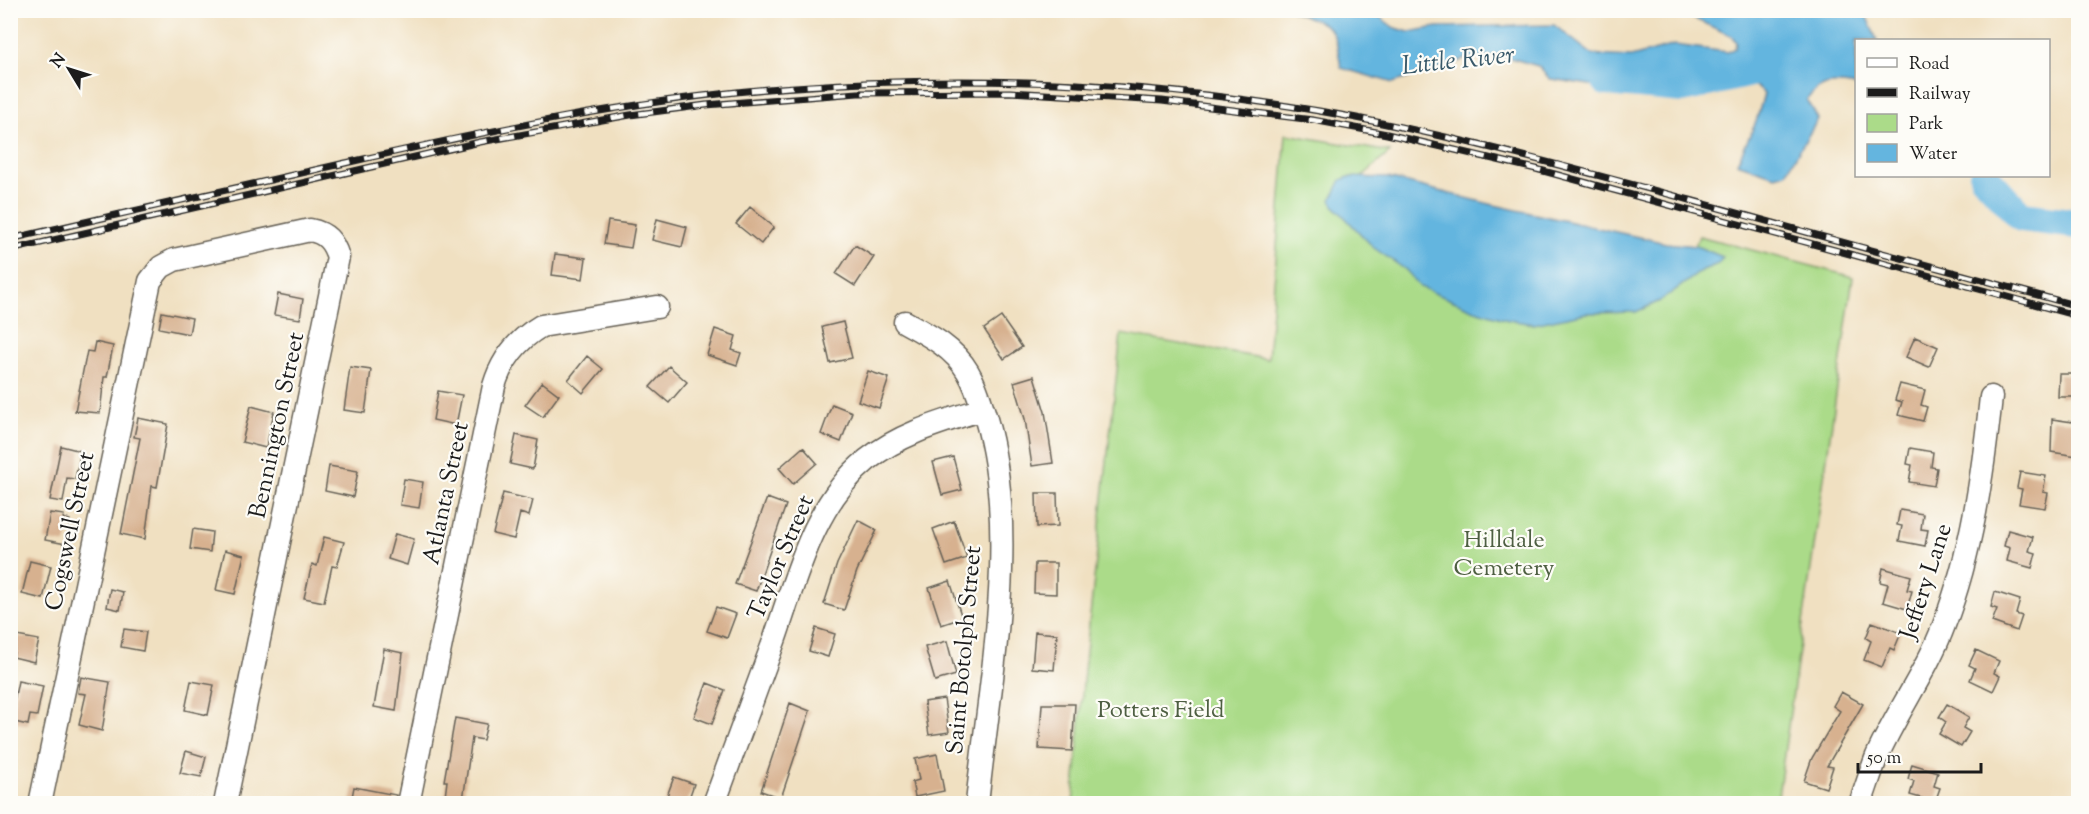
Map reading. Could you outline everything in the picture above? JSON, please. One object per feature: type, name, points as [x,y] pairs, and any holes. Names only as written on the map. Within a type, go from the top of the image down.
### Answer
[{"type":"street","name":"Bennington Street","points":[[155,272],[174,260],[310,230],[320,232],[329,238],[338,257],[225,804]]},
{"type":"street","name":"Cogswell Street","points":[[40,804],[146,289],[155,272]]},
{"type":"street","name":"Atlanta Street","points":[[408,804],[495,386],[506,358],[529,333],[541,326],[657,307]]},
{"type":"street","name":"Saint Botolph Street","points":[[905,322],[928,334],[959,360],[972,380],[997,455],[1000,595],[977,804]]},
{"type":"street","name":"Jeffery Lane","points":[[1860,804],[1877,755],[1915,687],[1944,625],[1966,549],[1982,475],[1991,397]]},
{"type":"street","name":"Taylor Street","points":[[714,804],[805,556],[822,515],[833,498],[867,460],[888,446],[918,430],[983,410]]},
{"type":"green space","name":"Hilldale Cemetery","points":[[1286,134],[1390,152],[1344,193],[1689,261],[1699,236],[1853,277],[1777,803],[1073,804],[1084,670],[1121,334],[1268,359]]},
{"type":"water","points":[[1292,11],[1372,11],[1393,27],[1409,32],[1437,27],[1554,25],[1593,55],[1631,57],[1675,45],[1727,52],[1735,48],[1736,42],[1732,36],[1690,17],[1685,11],[1864,11],[1877,39],[1855,39],[1855,86],[1829,84],[1818,89],[1807,99],[1818,119],[1786,173],[1775,176],[1737,163],[1756,122],[1764,94],[1752,84],[1718,77],[1640,87],[1596,86],[1550,79],[1538,66],[1500,55],[1469,58],[1393,83],[1341,68],[1333,34],[1324,24]]},
{"type":"water","points":[[1348,177],[1388,178],[1494,205],[1666,243],[1696,246],[1723,257],[1718,264],[1703,270],[1660,301],[1636,312],[1586,313],[1534,324],[1508,320],[1475,310],[1420,287],[1406,270],[1374,248],[1331,200],[1341,180]]},
{"type":"building","points":[[750,207],[774,227],[761,244],[736,224]]},
{"type":"building","points":[[657,219],[687,227],[682,247],[652,240]]},
{"type":"building","points":[[608,221],[635,225],[631,248],[604,244]]},
{"type":"building","points":[[855,245],[874,257],[855,286],[836,274]]},
{"type":"building","points":[[555,254],[586,258],[583,279],[552,275]]},
{"type":"building","points":[[278,294],[303,299],[300,319],[274,315]]},
{"type":"building","points":[[162,312],[192,318],[189,334],[159,328]]},
{"type":"building","points":[[1001,317],[1022,347],[1004,359],[984,329]]},
{"type":"building","points":[[843,322],[852,358],[830,363],[822,327]]},
{"type":"building","points":[[715,329],[736,336],[732,350],[741,353],[737,365],[707,355]]},
{"type":"building","points":[[1915,337],[1938,347],[1929,367],[1906,357]]},
{"type":"building","points":[[95,342],[113,346],[107,377],[104,377],[100,413],[75,411],[87,351],[93,352]]},
{"type":"building","points":[[587,356],[603,369],[583,393],[568,380]]},
{"type":"building","points":[[669,366],[687,382],[669,403],[650,387]]},
{"type":"building","points":[[350,367],[371,370],[365,413],[344,410]]},
{"type":"building","points":[[868,371],[889,378],[879,408],[858,401]]},
{"type":"building","points":[[2059,374],[2077,374],[2076,397],[2058,397]]},
{"type":"building","points":[[1034,376],[1045,412],[1053,463],[1032,466],[1025,419],[1014,382]]},
{"type":"building","points":[[542,382],[559,395],[543,417],[525,405]]},
{"type":"building","points":[[1900,384],[1925,390],[1921,405],[1927,407],[1923,421],[1898,415],[1902,402],[1895,400]]},
{"type":"building","points":[[438,391],[462,395],[456,425],[433,420]]},
{"type":"building","points":[[832,404],[852,412],[841,442],[821,434]]},
{"type":"building","points":[[251,406],[274,412],[266,448],[242,442]]},
{"type":"building","points":[[138,418],[168,424],[157,487],[152,486],[145,539],[121,534],[140,438],[134,437]]},
{"type":"building","points":[[2052,419],[2079,423],[2077,456],[2051,452]]},
{"type":"building","points":[[516,435],[538,440],[533,469],[510,464]]},
{"type":"building","points":[[61,446],[81,451],[75,479],[67,478],[63,502],[50,500]]},
{"type":"building","points":[[803,447],[817,463],[793,484],[779,468]]},
{"type":"building","points":[[1910,448],[1933,452],[1931,467],[1937,468],[1934,486],[1909,482],[1912,465],[1907,464]]},
{"type":"building","points":[[953,457],[962,490],[942,495],[933,462]]},
{"type":"building","points":[[329,466],[358,471],[353,497],[325,491]]},
{"type":"building","points":[[2020,472],[2046,476],[2043,492],[2048,493],[2045,508],[2019,504],[2022,489],[2017,488]]},
{"type":"building","points":[[404,479],[423,482],[419,508],[400,505]]},
{"type":"building","points":[[503,493],[533,500],[529,516],[520,513],[514,539],[493,534]]},
{"type":"building","points":[[1036,493],[1057,493],[1058,526],[1037,527]]},
{"type":"building","points":[[767,498],[786,505],[756,591],[735,584]]},
{"type":"building","points":[[1900,510],[1923,514],[1921,529],[1928,530],[1925,546],[1899,541],[1902,526],[1897,525]]},
{"type":"building","points":[[50,513],[64,515],[63,518],[70,520],[66,544],[45,540]]},
{"type":"building","points":[[858,520],[877,530],[857,571],[844,610],[824,604],[837,564]]},
{"type":"building","points":[[954,521],[967,558],[946,565],[933,529]]},
{"type":"building","points":[[193,529],[212,532],[210,552],[190,549]]},
{"type":"building","points":[[2008,530],[2033,537],[2029,551],[2036,553],[2032,568],[2007,561],[2010,548],[2004,546]]},
{"type":"building","points":[[395,534],[414,539],[407,565],[388,559]]},
{"type":"building","points":[[324,537],[344,542],[337,567],[332,566],[324,602],[304,598],[312,564],[317,566]]},
{"type":"building","points":[[225,550],[244,555],[235,594],[216,590]]},
{"type":"building","points":[[30,561],[51,566],[43,599],[22,594]]},
{"type":"building","points":[[1035,563],[1056,563],[1056,594],[1034,593]]},
{"type":"building","points":[[1883,568],[1911,576],[1907,590],[1912,591],[1907,609],[1883,602],[1888,584],[1880,582]]},
{"type":"building","points":[[950,581],[962,618],[941,625],[929,588]]},
{"type":"building","points":[[110,589],[123,592],[120,610],[107,607]]},
{"type":"building","points":[[1995,592],[2020,600],[2016,614],[2022,616],[2017,631],[1992,622],[1997,609],[1991,607]]},
{"type":"building","points":[[716,607],[736,614],[727,638],[707,631]]},
{"type":"building","points":[[1872,622],[1901,633],[1894,650],[1890,648],[1882,667],[1864,660],[1871,641],[1866,638]]},
{"type":"building","points":[[816,628],[835,634],[828,657],[809,651]]},
{"type":"building","points":[[124,629],[146,632],[143,651],[121,647]]},
{"type":"building","points":[[1035,632],[1057,634],[1054,670],[1032,668]]},
{"type":"building","points":[[17,636],[39,640],[34,662],[13,657]]},
{"type":"building","points":[[947,641],[956,675],[935,681],[925,647]]},
{"type":"building","points":[[384,649],[403,653],[396,711],[374,707]]},
{"type":"building","points":[[1976,650],[1999,661],[1994,673],[2000,676],[1993,691],[1970,680],[1975,668],[1969,665]]},
{"type":"building","points":[[81,677],[110,682],[102,731],[79,725],[86,694],[78,693]]},
{"type":"building","points":[[18,681],[43,686],[37,716],[30,715],[28,725],[10,721]]},
{"type":"building","points":[[191,681],[214,685],[208,715],[185,710]]},
{"type":"building","points":[[707,683],[725,690],[712,724],[694,717]]},
{"type":"building","points":[[1841,692],[1863,704],[1827,766],[1833,767],[1826,788],[1804,781],[1812,758],[1840,711],[1833,706]]},
{"type":"building","points":[[944,699],[949,732],[929,735],[924,702]]},
{"type":"building","points":[[790,703],[810,711],[781,798],[761,791]]},
{"type":"building","points":[[1042,704],[1075,704],[1072,751],[1039,749]]},
{"type":"building","points":[[1947,704],[1969,717],[1963,728],[1970,732],[1961,747],[1939,734],[1946,722],[1939,717]]},
{"type":"building","points":[[455,718],[487,724],[483,740],[472,738],[463,800],[445,797],[447,781],[444,781]]},
{"type":"building","points":[[186,751],[206,757],[201,777],[180,773]]},
{"type":"building","points":[[937,754],[944,791],[915,797],[912,782],[919,780],[915,759]]},
{"type":"building","points":[[1912,764],[1938,772],[1934,786],[1940,788],[1935,802],[1910,795],[1914,781],[1908,779]]},
{"type":"building","points":[[674,777],[694,784],[687,804],[664,804]]},
{"type":"building","points":[[354,787],[396,795],[395,804],[351,802]]},
{"type":"waterway","name":"Little River","points":[[1606,81],[1683,88],[1759,70]]},
{"type":"waterway","name":"Little River","points":[[1985,177],[2022,217],[2078,224]]},
{"type":"railway","points":[[10,239],[450,140],[559,118],[669,100],[724,93],[847,84],[915,81],[1050,83],[1185,93],[1252,101],[1366,120],[1505,151],[1598,175],[2078,306]]},
{"type":"railway","points":[[10,250],[480,142],[630,115],[706,105],[858,93],[1010,92],[1162,101],[1313,120],[1387,134],[1536,169],[2078,316]]},
{"type":"park label","name":"Potters Field","points":[[1161,709]]}]
